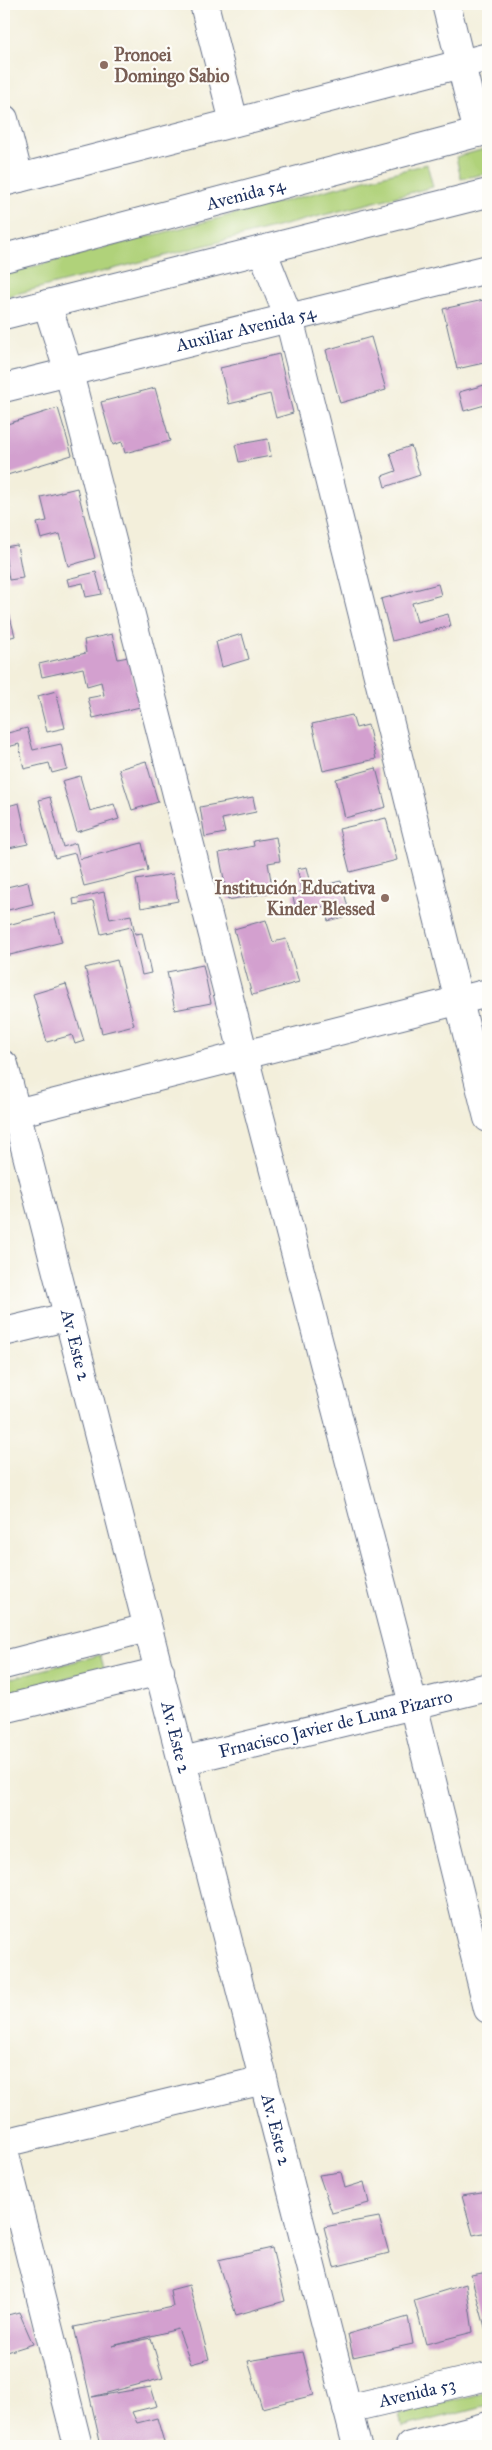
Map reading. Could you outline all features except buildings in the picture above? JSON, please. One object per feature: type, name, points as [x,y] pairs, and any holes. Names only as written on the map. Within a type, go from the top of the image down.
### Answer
[{"type":"street","points":[[204,4],[234,122]]},
{"type":"street","points":[[446,4],[461,64],[483,132]]},
{"type":"street","points":[[4,118],[11,180],[488,57]]},
{"type":"street","name":"Avenida 54","points":[[4,258],[483,132]]},
{"type":"street","points":[[4,315],[488,193]]},
{"type":"street","points":[[262,250],[289,318],[488,1118]]},
{"type":"street","name":"Auxiliar Avenida 54","points":[[4,388],[488,269]]},
{"type":"street","points":[[47,304],[70,372],[244,1056],[413,1704],[488,2009]]},
{"type":"street","points":[[16,1113],[488,993]]},
{"type":"street","name":"Av. Este 2","points":[[4,1065],[66,1317],[160,1671],[356,2446]]},
{"type":"street","points":[[4,1332],[66,1317]]},
{"type":"street","points":[[4,1665],[148,1628]]},
{"type":"street","points":[[4,1709],[160,1671]]},
{"type":"street","name":"Frnacisco Javier de Luna Pizarro","points":[[182,1761],[488,1687]]},
{"type":"street","points":[[4,2143],[263,2080]]},
{"type":"street","points":[[4,2151],[78,2446]]},
{"type":"street","name":"Avenida 53","points":[[347,2410],[488,2376]]},
{"type":"street","points":[[410,2446],[488,2426]]},
{"type":"green space","points":[[488,148],[488,173],[461,179],[456,157]]},
{"type":"green space","points":[[427,164],[433,187],[4,297],[4,274]]},
{"type":"green space","points":[[100,1655],[104,1668],[4,1694],[4,1680]]},
{"type":"green space","points":[[488,2392],[488,2405],[402,2427],[399,2414]]},
{"type":"place","name":"Pronoei Domingo Sabio","points":[[104,65]]},
{"type":"place","name":"Institución Educativa Kinder Blessed","points":[[385,898]]}]
